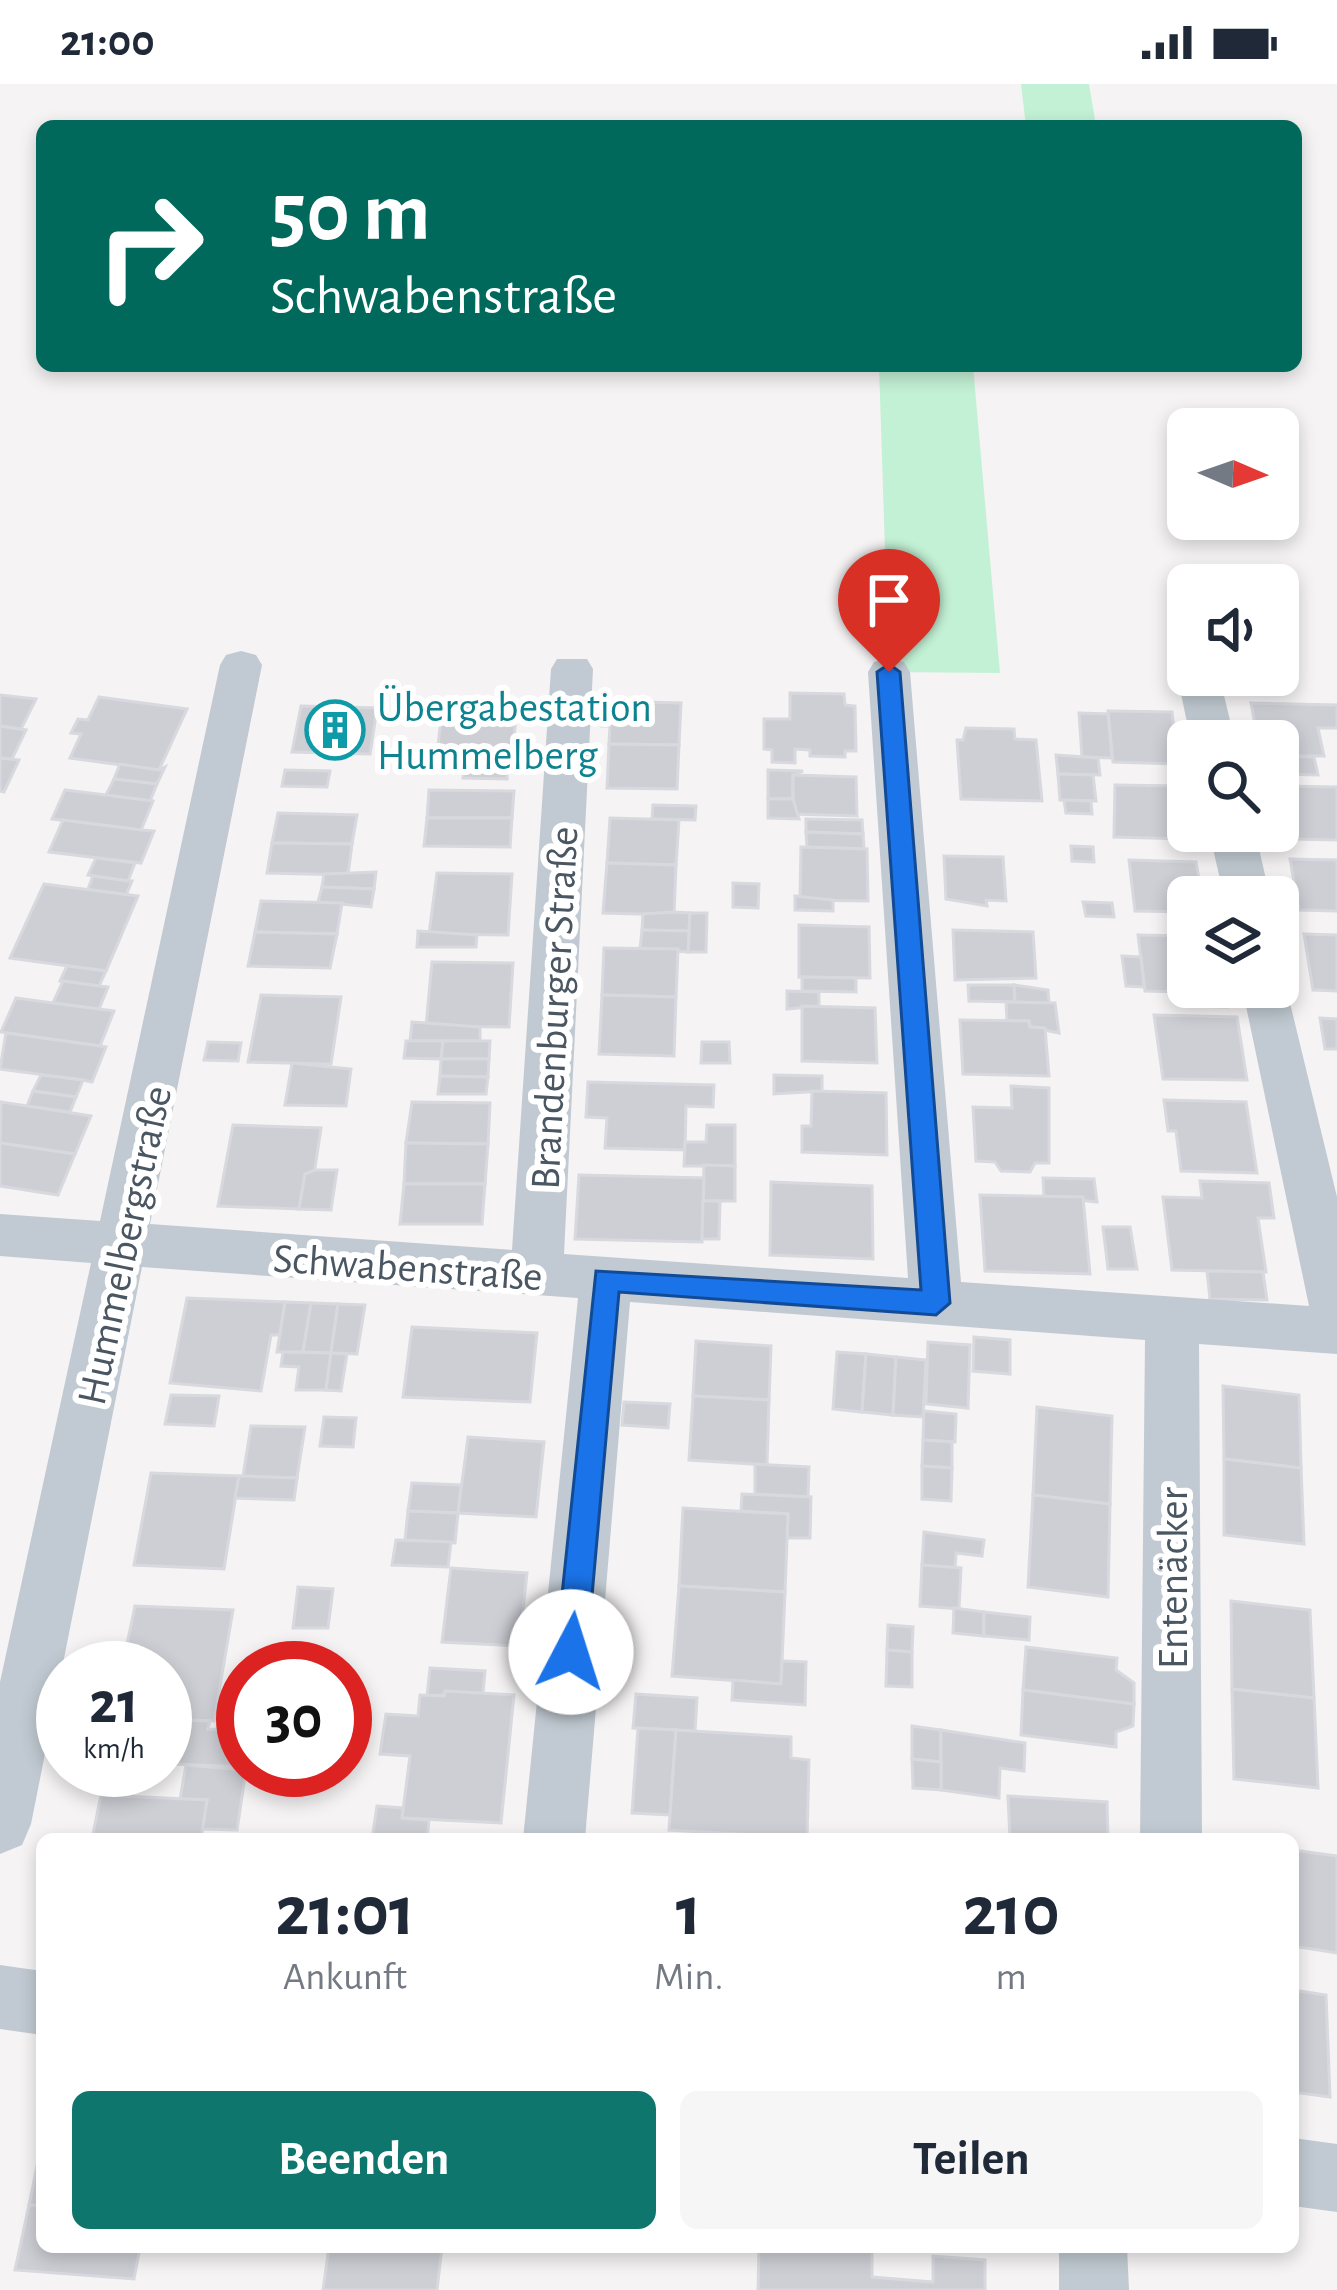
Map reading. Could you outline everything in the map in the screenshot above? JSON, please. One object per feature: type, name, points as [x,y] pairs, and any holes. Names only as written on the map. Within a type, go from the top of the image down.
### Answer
[{"type":"street","name":"Hummelbergstraße","points":[[0,1824],[242,665]]},
{"type":"street","name":"Brandenburger Straße","points":[[537,1275],[572,669]]},
{"type":"street","points":[[889,672],[936,1303]]},
{"type":"street","points":[[1271,1008],[1337,1315]]},
{"type":"street","name":"Schwabenstraße","points":[[0,1235],[1337,1331]]},
{"type":"street","points":[[555,1833],[606,1280]]},
{"type":"street","name":"Entenäcker","points":[[1171,1833],[1172,1317]]},
{"type":"street","points":[[0,1997],[36,2002]]},
{"type":"street","points":[[1299,2173],[1337,2178]]},
{"type":"street","points":[[1093,2253],[1094,2290]]},
{"type":"green space","points":[[1021,84],[1089,84],[1095,120],[1025,120]]},
{"type":"green space","points":[[879,372],[974,372],[1000,673],[889,672]]},
{"type":"building","points":[[790,693],[844,694],[845,705],[855,706],[856,751],[845,751],[845,757],[810,756],[810,750],[795,749],[795,763],[772,762],[772,750],[764,749],[764,719],[790,719]]},
{"type":"building","points":[[0,695],[36,699],[21,729],[0,726]]},
{"type":"building","points":[[99,697],[187,709],[159,770],[70,758],[81,734],[71,733],[78,719],[88,720]]},
{"type":"building","points":[[443,699],[517,700],[512,766],[436,766]]},
{"type":"building","points":[[604,701],[681,703],[679,745],[609,744],[610,726],[602,726]]},
{"type":"building","points":[[1251,703],[1337,705],[1337,728],[1318,728],[1324,756],[1299,756],[1299,720],[1254,720]]},
{"type":"building","name":"Übergabestation Hummelberg","points":[[301,706],[377,708],[370,754],[292,752]]},
{"type":"building","points":[[1108,711],[1172,712],[1173,720],[1167,720],[1167,764],[1113,762]]},
{"type":"building","points":[[1079,713],[1108,714],[1112,758],[1082,757]]},
{"type":"building","points":[[0,726],[26,730],[12,759],[0,758]]},
{"type":"building","points":[[966,728],[1014,729],[1015,739],[1036,740],[1042,801],[961,799],[957,740],[963,740]]},
{"type":"building","points":[[609,744],[679,745],[677,789],[607,788]]},
{"type":"building","points":[[1056,755],[1098,758],[1100,775],[1058,774]]},
{"type":"building","points":[[1299,757],[1314,757],[1318,775],[1299,775]]},
{"type":"building","points":[[0,758],[19,760],[4,792],[0,791]]},
{"type":"building","points":[[120,764],[165,767],[157,784],[114,779]]},
{"type":"building","points":[[464,766],[507,767],[507,779],[463,778]]},
{"type":"building","points":[[285,770],[330,771],[327,787],[282,786]]},
{"type":"building","points":[[768,770],[803,771],[793,775],[793,799],[768,799]]},
{"type":"building","points":[[1058,774],[1093,775],[1096,801],[1060,800]]},
{"type":"building","points":[[793,775],[856,777],[857,816],[793,814]]},
{"type":"building","points":[[114,779],[157,784],[150,801],[106,795]]},
{"type":"building","points":[[1115,785],[1167,786],[1167,838],[1114,837]]},
{"type":"building","points":[[1299,786],[1337,787],[1337,840],[1299,839]]},
{"type":"building","points":[[65,790],[153,801],[141,830],[52,819]]},
{"type":"building","points":[[429,790],[514,791],[512,818],[427,818]]},
{"type":"building","points":[[768,799],[793,799],[799,819],[768,818]]},
{"type":"building","points":[[1064,800],[1091,801],[1092,814],[1066,813]]},
{"type":"building","points":[[653,805],[696,806],[695,820],[652,819]]},
{"type":"building","points":[[278,813],[357,815],[352,844],[272,843]]},
{"type":"building","points":[[427,818],[512,818],[510,847],[424,846]]},
{"type":"building","points":[[610,818],[679,820],[676,865],[607,863]]},
{"type":"building","points":[[806,819],[862,820],[863,834],[806,832]]},
{"type":"building","points":[[63,820],[154,831],[141,863],[49,852]]},
{"type":"building","points":[[806,832],[863,834],[864,849],[807,847]]},
{"type":"building","points":[[272,843],[352,844],[348,875],[267,873]]},
{"type":"building","points":[[1071,846],[1093,847],[1094,862],[1072,861]]},
{"type":"building","points":[[801,847],[867,849],[868,901],[800,900]]},
{"type":"building","points":[[944,856],[1003,857],[1006,901],[986,900],[987,906],[946,899]]},
{"type":"building","points":[[96,858],[135,863],[128,881],[88,875]]},
{"type":"building","points":[[1290,859],[1337,860],[1337,911],[1299,910],[1299,876],[1293,876]]},
{"type":"building","points":[[1129,860],[1196,862],[1198,876],[1167,876],[1167,912],[1135,911]]},
{"type":"building","points":[[607,863],[676,865],[674,915],[603,913]]},
{"type":"building","points":[[376,872],[374,889],[322,887],[324,874]]},
{"type":"building","points":[[437,873],[512,874],[508,935],[429,934]]},
{"type":"building","points":[[93,876],[132,881],[126,895],[88,889]]},
{"type":"building","points":[[733,883],[759,884],[758,908],[733,907]]},
{"type":"building","points":[[44,884],[138,896],[106,971],[10,958]]},
{"type":"building","points":[[322,887],[374,889],[371,907],[318,902]]},
{"type":"building","points":[[795,896],[833,900],[833,911],[795,910]]},
{"type":"building","points":[[261,901],[342,903],[337,934],[255,932]]},
{"type":"building","points":[[1083,902],[1112,903],[1114,917],[1086,916]]},
{"type":"building","points":[[690,913],[689,931],[642,930],[643,914]]},
{"type":"building","points":[[690,913],[707,913],[706,952],[688,952]]},
{"type":"building","points":[[799,925],[869,927],[870,978],[799,977]]},
{"type":"building","points":[[642,930],[689,931],[688,952],[640,949]]},
{"type":"building","points":[[953,930],[1033,932],[1036,978],[955,980]]},
{"type":"building","points":[[418,931],[477,935],[476,947],[417,947]]},
{"type":"building","points":[[255,932],[337,934],[330,968],[248,966]]},
{"type":"building","points":[[1304,934],[1337,935],[1337,991],[1313,990]]},
{"type":"building","points":[[1138,935],[1167,936],[1167,992],[1145,991]]},
{"type":"building","points":[[604,948],[678,949],[676,997],[602,995]]},
{"type":"building","points":[[1122,956],[1141,957],[1144,987],[1126,986]]},
{"type":"building","points":[[432,962],[513,963],[509,1027],[426,1026]]},
{"type":"building","points":[[67,966],[106,971],[99,986],[60,981]]},
{"type":"building","points":[[802,977],[856,978],[856,992],[802,991]]},
{"type":"building","points":[[63,981],[108,987],[99,1009],[53,1003]]},
{"type":"building","points":[[968,985],[1014,985],[1015,1002],[969,1001]]},
{"type":"building","points":[[1014,985],[1048,990],[1049,1003],[1015,1002]]},
{"type":"building","points":[[787,991],[819,992],[819,1006],[787,1009]]},
{"type":"building","points":[[261,995],[341,997],[331,1064],[248,1062]]},
{"type":"building","points":[[602,995],[676,997],[674,1056],[599,1054]]},
{"type":"building","points":[[16,998],[114,1011],[100,1046],[1,1032]]},
{"type":"building","points":[[1006,1002],[1055,1003],[1059,1033],[1030,1027],[1029,1021],[1007,1021]]},
{"type":"building","points":[[802,1006],[875,1008],[877,1063],[802,1061]]},
{"type":"building","points":[[1154,1015],[1237,1017],[1247,1080],[1163,1079]]},
{"type":"building","points":[[1320,1018],[1337,1019],[1337,1049],[1325,1049]]},
{"type":"building","points":[[960,1020],[1029,1021],[1030,1027],[1045,1028],[1049,1076],[963,1074]]},
{"type":"building","points":[[412,1022],[480,1027],[480,1041],[410,1041]]},
{"type":"building","points":[[6,1033],[106,1047],[92,1082],[0,1069]]},
{"type":"building","points":[[406,1041],[443,1041],[441,1059],[404,1058]]},
{"type":"building","points":[[443,1041],[490,1041],[489,1059],[441,1059]]},
{"type":"building","points":[[208,1042],[241,1043],[238,1061],[204,1060]]},
{"type":"building","points":[[702,1042],[729,1042],[730,1063],[701,1063]]},
{"type":"building","points":[[441,1059],[489,1059],[488,1077],[440,1076]]},
{"type":"building","points":[[292,1063],[351,1069],[346,1106],[285,1105]]},
{"type":"building","points":[[41,1075],[83,1080],[76,1097],[33,1091]]},
{"type":"building","points":[[774,1075],[822,1076],[822,1091],[774,1094]]},
{"type":"building","points":[[440,1076],[488,1077],[486,1094],[438,1094]]},
{"type":"building","points":[[588,1082],[714,1085],[713,1107],[686,1106],[685,1150],[605,1148],[607,1118],[586,1117]]},
{"type":"building","points":[[1011,1086],[1049,1088],[1049,1163],[1035,1163],[1030,1172],[1001,1171],[995,1162],[976,1161],[973,1107],[1012,1108]]},
{"type":"building","points":[[33,1091],[76,1097],[70,1112],[27,1106]]},
{"type":"building","points":[[812,1091],[886,1093],[887,1155],[802,1152],[802,1126],[811,1126]]},
{"type":"building","points":[[1164,1100],[1246,1102],[1257,1173],[1181,1171],[1176,1131],[1168,1131]]},
{"type":"building","points":[[1,1102],[91,1116],[75,1154],[0,1143]]},
{"type":"building","points":[[412,1102],[490,1103],[488,1144],[406,1143]]},
{"type":"building","points":[[233,1125],[321,1128],[314,1174],[305,1174],[299,1209],[218,1206]]},
{"type":"building","points":[[707,1125],[735,1125],[735,1166],[684,1166],[685,1142],[706,1142]]},
{"type":"building","points":[[0,1143],[75,1154],[58,1195],[0,1186]]},
{"type":"building","points":[[406,1143],[488,1144],[485,1184],[404,1184]]},
{"type":"building","points":[[704,1165],[735,1166],[735,1201],[703,1201]]},
{"type":"building","points":[[337,1170],[331,1210],[299,1209],[305,1174]]},
{"type":"building","points":[[579,1175],[704,1178],[702,1242],[575,1239]]},
{"type":"building","points":[[1043,1178],[1094,1179],[1097,1202],[1044,1196]]},
{"type":"building","points":[[1200,1181],[1269,1183],[1274,1218],[1258,1218],[1266,1272],[1172,1270],[1163,1197],[1202,1198]]},
{"type":"building","points":[[771,1182],[872,1186],[873,1259],[770,1255]]},
{"type":"building","points":[[404,1184],[485,1184],[482,1224],[400,1224]]},
{"type":"building","points":[[980,1195],[1083,1197],[1090,1274],[985,1271]]},
{"type":"building","points":[[703,1201],[720,1201],[719,1239],[702,1239]]},
{"type":"building","points":[[1103,1227],[1130,1227],[1137,1269],[1108,1269]]},
{"type":"building","points":[[1207,1271],[1263,1272],[1267,1300],[1210,1299]]},
{"type":"building","points":[[187,1298],[285,1302],[280,1335],[271,1335],[261,1391],[170,1383]]},
{"type":"building","points":[[285,1302],[311,1303],[303,1352],[277,1352]]},
{"type":"building","points":[[311,1303],[338,1304],[331,1353],[303,1352]]},
{"type":"building","points":[[338,1304],[365,1305],[357,1354],[331,1353]]},
{"type":"building","points":[[412,1327],[537,1333],[530,1402],[403,1397]]},
{"type":"building","points":[[974,1337],[1010,1340],[1010,1374],[973,1371]]},
{"type":"building","points":[[696,1341],[771,1346],[769,1400],[693,1396]]},
{"type":"building","points":[[928,1342],[970,1345],[968,1408],[926,1404]]},
{"type":"building","points":[[283,1352],[331,1353],[326,1390],[296,1390],[299,1367],[281,1366]]},
{"type":"building","points":[[837,1352],[866,1354],[862,1412],[833,1409]]},
{"type":"building","points":[[331,1353],[347,1354],[341,1391],[326,1390]]},
{"type":"building","points":[[866,1354],[896,1357],[893,1415],[862,1412]]},
{"type":"building","points":[[896,1357],[926,1360],[923,1417],[893,1415]]},
{"type":"building","points":[[1223,1386],[1299,1395],[1301,1468],[1224,1459]]},
{"type":"building","points":[[171,1395],[219,1396],[214,1426],[165,1424]]},
{"type":"building","points":[[693,1396],[769,1400],[767,1465],[689,1460]]},
{"type":"building","points":[[624,1402],[670,1404],[668,1428],[622,1425]]},
{"type":"building","points":[[1037,1407],[1112,1416],[1110,1504],[1033,1495]]},
{"type":"building","points":[[924,1411],[956,1414],[955,1442],[923,1440]]},
{"type":"building","points":[[324,1417],[356,1418],[353,1447],[320,1446]]},
{"type":"building","points":[[251,1426],[305,1427],[297,1478],[243,1476]]},
{"type":"building","points":[[468,1437],[544,1442],[536,1517],[458,1513]]},
{"type":"building","points":[[923,1440],[952,1442],[952,1468],[922,1466]]},
{"type":"building","points":[[1224,1459],[1301,1468],[1304,1544],[1224,1535]]},
{"type":"building","points":[[755,1464],[809,1467],[808,1497],[755,1494]]},
{"type":"building","points":[[922,1466],[952,1468],[951,1501],[922,1499]]},
{"type":"building","points":[[151,1473],[239,1476],[224,1569],[134,1565]]},
{"type":"building","points":[[239,1476],[297,1478],[294,1500],[235,1498]]},
{"type":"building","points":[[412,1483],[461,1485],[458,1513],[408,1511]]},
{"type":"building","points":[[742,1494],[811,1497],[810,1538],[787,1538],[788,1514],[741,1511]]},
{"type":"building","points":[[1033,1495],[1110,1504],[1108,1597],[1028,1587]]},
{"type":"building","points":[[683,1508],[788,1514],[785,1592],[679,1586]]},
{"type":"building","points":[[408,1511],[458,1513],[455,1543],[405,1540]]},
{"type":"building","points":[[924,1532],[984,1540],[982,1556],[956,1553],[955,1568],[922,1565]]},
{"type":"building","points":[[396,1540],[451,1542],[448,1567],[392,1565]]},
{"type":"building","points":[[922,1565],[961,1568],[959,1609],[920,1606]]},
{"type":"building","points":[[451,1568],[527,1573],[519,1646],[442,1642]]},
{"type":"building","points":[[679,1586],[785,1592],[781,1684],[672,1676]]},
{"type":"building","points":[[298,1587],[333,1589],[328,1628],[293,1628]]},
{"type":"building","points":[[1231,1601],[1310,1610],[1314,1698],[1232,1689]]},
{"type":"building","points":[[135,1606],[233,1610],[228,1641],[216,1641],[214,1721],[192,1720],[192,1641],[128,1641]]},
{"type":"building","points":[[954,1608],[984,1612],[984,1636],[953,1633]]},
{"type":"building","points":[[984,1612],[1030,1617],[1029,1640],[984,1636]]},
{"type":"building","points":[[888,1625],[913,1627],[912,1652],[887,1650]]},
{"type":"building","points":[[1026,1647],[1117,1658],[1116,1670],[1134,1683],[1134,1704],[1023,1690]]},
{"type":"building","points":[[887,1650],[912,1652],[912,1687],[886,1686]]},
{"type":"building","points":[[782,1661],[806,1662],[805,1705],[732,1700],[733,1680],[781,1684]]},
{"type":"building","points":[[430,1668],[485,1671],[483,1693],[427,1696]]},
{"type":"building","points":[[1232,1689],[1314,1698],[1318,1788],[1234,1779]]},
{"type":"building","points":[[1023,1690],[1134,1704],[1133,1726],[1116,1732],[1116,1747],[1021,1735]]},
{"type":"building","points":[[445,1691],[514,1695],[501,1823],[402,1818],[410,1756],[380,1754],[386,1714],[418,1716],[420,1695],[444,1696]]},
{"type":"building","points":[[636,1694],[697,1698],[695,1731],[633,1728]]},
{"type":"building","points":[[192,1720],[210,1721],[208,1729],[216,1729],[216,1766],[192,1765]]},
{"type":"building","points":[[912,1726],[941,1730],[941,1762],[912,1759]]},
{"type":"building","points":[[638,1728],[676,1730],[670,1815],[632,1813]]},
{"type":"building","points":[[676,1730],[791,1737],[791,1758],[809,1760],[807,1833],[669,1830]]},
{"type":"building","points":[[941,1730],[1025,1743],[1024,1771],[1000,1768],[999,1798],[941,1790]]},
{"type":"building","points":[[912,1759],[941,1762],[941,1790],[913,1788]]},
{"type":"building","points":[[192,1766],[216,1768],[216,1797],[242,1797],[237,1830],[202,1829],[207,1800],[180,1799],[192,1797]]},
{"type":"building","points":[[1008,1796],[1107,1802],[1108,1833],[1010,1833]]},
{"type":"building","points":[[101,1797],[143,1797],[207,1800],[202,1833],[93,1833]]},
{"type":"building","points":[[377,1806],[403,1808],[402,1818],[429,1820],[428,1833],[373,1833]]},
{"type":"building","points":[[1299,1851],[1337,1856],[1337,1953],[1299,1947]]},
{"type":"building","points":[[1299,1991],[1326,1995],[1330,2097],[1299,2093]]},
{"type":"building","points":[[36,2171],[36,2206],[29,2205]]},
{"type":"building","points":[[29,2205],[36,2206],[36,2253],[139,2253],[134,2279],[15,2270]]},
{"type":"building","points":[[328,2253],[441,2253],[437,2290],[323,2290]]},
{"type":"building","points":[[759,2253],[872,2253],[872,2277],[933,2282],[933,2256],[985,2260],[985,2290],[758,2290]]},
{"type":"place","name":"Übergabestation Hummelberg","points":[[335,730]]},
{"type":"route","points":[[571,1652],[606,1280],[936,1303],[889,672]]}]
